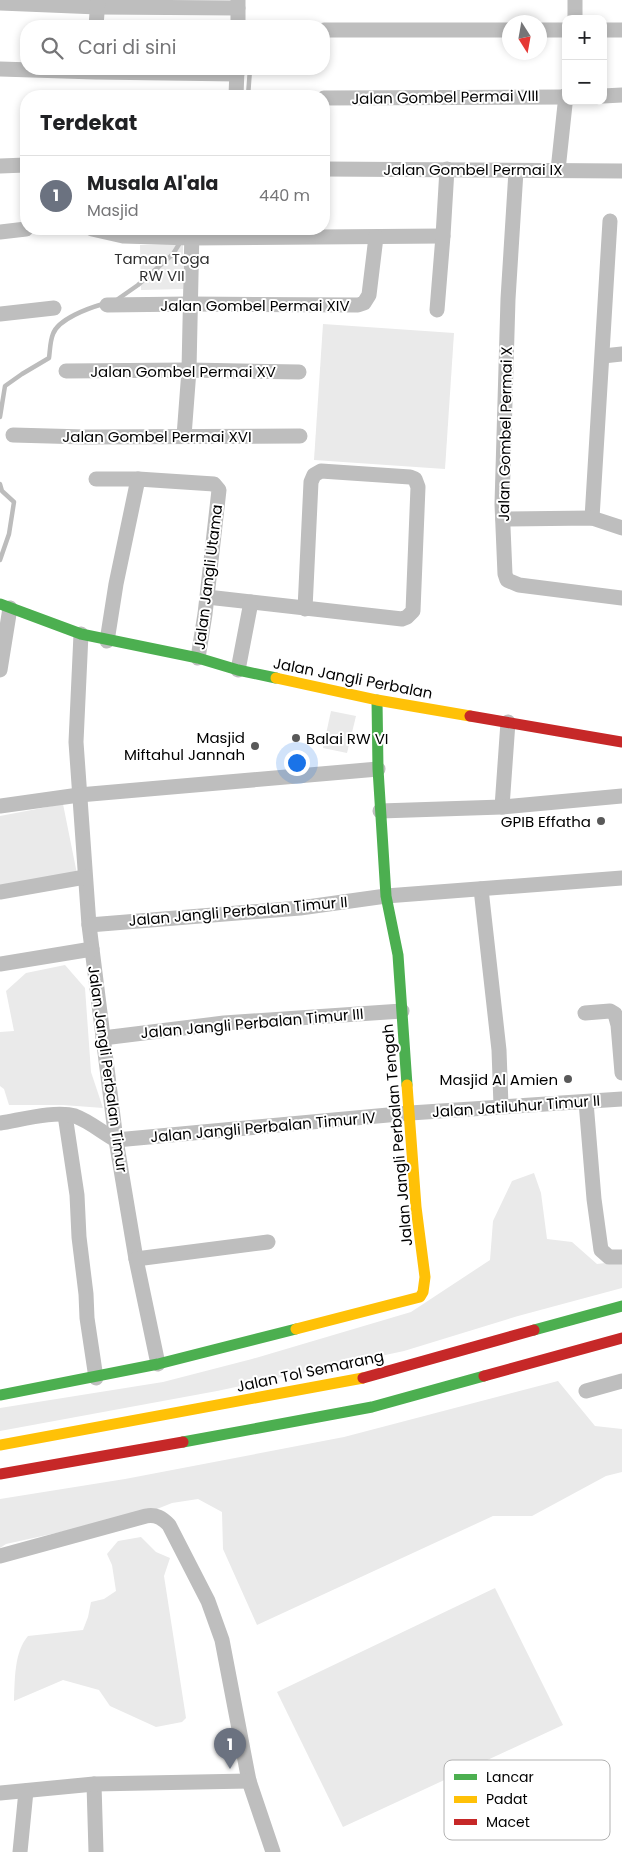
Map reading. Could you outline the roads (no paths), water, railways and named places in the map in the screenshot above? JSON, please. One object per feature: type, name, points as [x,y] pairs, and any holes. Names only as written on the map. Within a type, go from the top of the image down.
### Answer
[{"type":"main road","name":"Jalan Jangli Perbalan","points":[[5,606],[81,634],[107,641],[198,658],[238,670],[377,700],[622,742]]},
{"type":"main road","name":"Jalan Jangli Perbalan Tengah","points":[[158,1364],[420,1297],[423,1295],[426,1286],[419,1235],[401,983],[398,955],[386,896],[378,769],[377,700]]},
{"type":"main road","name":"Jalan Tol Semarang","points":[[0,1444],[128,1423],[367,1377],[622,1306]]},
{"type":"main road","points":[[0,1474],[124,1454],[372,1407],[622,1338]]},
{"type":"main road","points":[[0,1395],[96,1378],[158,1364]]},
{"type":"street","points":[[575,0],[575,15]]},
{"type":"street","points":[[0,3],[238,4],[238,20]]},
{"type":"street","points":[[97,20],[98,3]]},
{"type":"street","points":[[330,30],[502,30]]},
{"type":"street","points":[[547,30],[562,30]]},
{"type":"street","points":[[607,30],[622,30]]},
{"type":"street","points":[[0,69],[20,69]]},
{"type":"street","points":[[236,90],[237,75]]},
{"type":"street","points":[[607,96],[622,95]]},
{"type":"street","name":"Jalan Gombel Permai VIII","points":[[330,98],[562,96]]},
{"type":"street","points":[[558,170],[565,105]]},
{"type":"street","points":[[0,166],[20,165]]},
{"type":"street","name":"Jalan Gombel Permai IX","points":[[330,169],[622,171]]},
{"type":"street","points":[[437,310],[446,169]]},
{"type":"street","name":"Jalan Gombel Permai X","points":[[516,171],[508,309],[503,519],[505,574],[512,583],[622,598]]},
{"type":"street","points":[[592,518],[610,221]]},
{"type":"street","points":[[0,232],[20,229]]},
{"type":"street","points":[[119,235],[146,235]]},
{"type":"street","points":[[184,436],[189,370],[191,235]]},
{"type":"street","points":[[284,235],[443,236]]},
{"type":"street","name":"Jalan Gombel Permai XIV","points":[[107,305],[358,305],[364,303],[369,295],[376,237]]},
{"type":"street","points":[[0,314],[54,308]]},
{"type":"street","points":[[603,356],[622,354]]},
{"type":"street","name":"Jalan Gombel Permai XV","points":[[66,371],[189,370],[299,372]]},
{"type":"street","name":"Jalan Gombel Permai XVI","points":[[13,435],[85,437],[300,436]]},
{"type":"street","points":[[207,597],[305,609],[402,619],[410,615],[413,611],[417,496],[417,482],[415,479],[410,477],[321,471],[314,475],[311,482],[305,609]]},
{"type":"street","name":"Jalan Jangli Utama","points":[[96,479],[138,479],[216,485],[218,490],[207,597],[198,658]]},
{"type":"street","points":[[107,641],[116,584],[138,479]]},
{"type":"street","points":[[503,519],[592,518],[622,528]]},
{"type":"street","points":[[238,670],[251,602]]},
{"type":"street","points":[[0,670],[5,606]]},
{"type":"street","name":"Jalan Jangli Perbalan Timur","points":[[81,634],[76,742],[89,925],[116,1140],[136,1259],[158,1364]]},
{"type":"street","points":[[502,807],[508,722]]},
{"type":"street","points":[[0,806],[79,795],[378,769]]},
{"type":"street","points":[[380,811],[502,807],[622,796]]},
{"type":"street","points":[[0,892],[85,877]]},
{"type":"street","name":"Jalan Jangli Perbalan Timur II","points":[[89,925],[300,908],[386,896],[622,878]]},
{"type":"street","points":[[481,889],[499,1050],[501,1106]]},
{"type":"street","points":[[0,964],[92,949]]},
{"type":"street","name":"Jalan Jangli Perbalan Timur III","points":[[103,1038],[224,1023],[402,1011]]},
{"type":"street","points":[[585,1013],[610,1011],[615,1014],[618,1025],[622,1073]]},
{"type":"street","name":"Jalan Jatiluhur Timur II","points":[[410,1113],[622,1099]]},
{"type":"street","points":[[586,1102],[594,1199],[601,1250],[609,1257],[622,1257]]},
{"type":"street","name":"Jalan Jangli Perbalan Timur IV","points":[[116,1140],[410,1113]]},
{"type":"street","points":[[0,1123],[56,1115],[72,1115],[116,1140]]},
{"type":"street","points":[[65,1115],[78,1195],[79,1237],[87,1318],[96,1378]]},
{"type":"street","points":[[136,1259],[268,1242]]},
{"type":"street","points":[[586,1391],[622,1381]]},
{"type":"street","points":[[0,1556],[146,1516],[153,1515],[159,1517],[169,1525],[208,1601],[222,1640],[249,1781],[274,1852]]},
{"type":"street","points":[[0,1793],[94,1784],[249,1781]]},
{"type":"street","points":[[94,1784],[96,1852]]},
{"type":"street","points":[[20,1852],[26,1791]]},
{"type":"waterway","points":[[248,90],[250,75]]},
{"type":"waterway","points":[[118,299],[138,285],[173,254],[181,241]]},
{"type":"waterway","points":[[0,417],[5,386],[49,358],[51,340],[56,329],[67,319],[103,304]]},
{"type":"waterway","points":[[0,484],[2,491],[14,502],[9,534],[0,560]]},
{"type":"place","name":"Balai RW VI","points":[[296,738]]},
{"type":"place","name":"Masjid Miftahul Jannah","points":[[255,746]]},
{"type":"place","name":"GPIB Effatha","points":[[601,821]]},
{"type":"place","name":"Masjid Al Amien","points":[[568,1079]]},
{"type":"place","name":"Musala Al'ala","points":[[230,1769]]},
{"type":"park label","name":"Taman Toga RW VII","points":[[162,266]]}]
